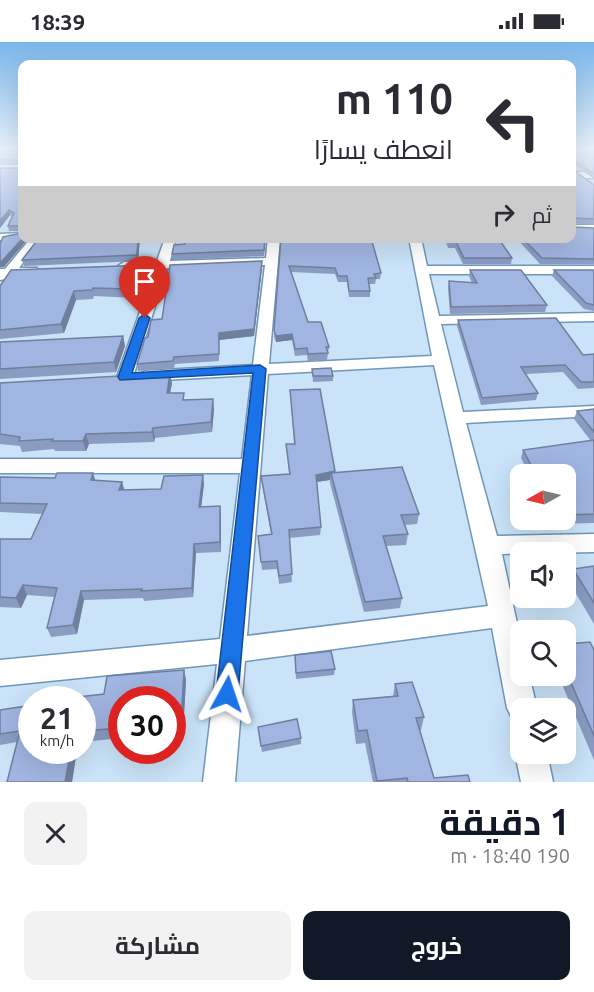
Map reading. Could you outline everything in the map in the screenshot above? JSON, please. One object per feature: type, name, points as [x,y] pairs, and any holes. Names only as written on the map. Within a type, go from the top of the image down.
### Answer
[{"type":"street","points":[[576,228],[594,228]]},
{"type":"street","points":[[0,237],[18,236]]},
{"type":"street","points":[[3,276],[33,243]]},
{"type":"street","points":[[169,243],[119,378],[441,360]]},
{"type":"street","points":[[219,782],[249,466],[274,243]]},
{"type":"street","points":[[416,243],[441,360],[488,545],[520,698]]},
{"type":"street","points":[[115,267],[272,261]]},
{"type":"street","points":[[422,270],[594,270]]},
{"type":"street","points":[[3,276],[44,271]]},
{"type":"street","points":[[432,320],[594,317]]},
{"type":"street","points":[[456,418],[594,411]]},
{"type":"street","points":[[0,466],[249,466]]},
{"type":"street","points":[[488,545],[594,543]]},
{"type":"street","points":[[0,673],[231,650],[502,615]]},
{"type":"street","points":[[533,764],[537,782]]},
{"type":"building","points":[[0,184],[18,184],[18,226],[8,226],[14,213],[9,210],[0,221]]},
{"type":"building","points":[[576,184],[594,185],[594,219],[576,218]]},
{"type":"building","points":[[576,227],[594,228],[594,259],[542,258],[527,243],[576,243]]},
{"type":"building","points":[[18,234],[18,243],[0,262],[0,244],[3,237]]},
{"type":"building","points":[[35,243],[138,243],[137,255],[22,260]]},
{"type":"building","points":[[265,243],[264,250],[172,254],[174,245]]},
{"type":"building","points":[[281,243],[372,243],[381,273],[374,274],[376,278],[368,278],[370,291],[349,291],[347,276],[338,276],[335,268],[289,266],[308,322],[321,322],[329,347],[326,347],[328,353],[308,354],[307,348],[295,349],[292,334],[276,336],[274,330]]},
{"type":"building","points":[[456,243],[502,243],[512,258],[464,258]]},
{"type":"building","points":[[262,261],[254,329],[219,333],[219,354],[174,357],[173,361],[137,364],[145,338],[148,337],[151,320],[162,319],[170,265]]},
{"type":"building","points":[[147,265],[133,289],[93,288],[92,290],[74,291],[61,324],[0,330],[0,286],[11,270]]},
{"type":"building","points":[[470,270],[521,270],[547,305],[451,307],[449,281],[477,283]]},
{"type":"building","points":[[554,270],[594,270],[594,305],[586,303]]},
{"type":"building","points":[[556,318],[583,355],[594,354],[594,382],[581,382],[565,365],[521,367],[538,393],[482,398],[458,320]]},
{"type":"building","points":[[123,336],[114,362],[0,369],[0,342]]},
{"type":"building","points":[[331,368],[333,376],[313,376],[312,369]]},
{"type":"building","points":[[170,373],[167,393],[184,393],[183,400],[213,399],[211,422],[153,428],[152,432],[86,434],[83,441],[52,441],[53,439],[19,441],[20,437],[0,434],[0,383]]},
{"type":"building","points":[[320,389],[335,471],[316,475],[321,527],[289,530],[292,574],[279,576],[277,561],[261,562],[258,536],[272,534],[261,476],[290,474],[286,444],[295,444],[290,390]]},
{"type":"building","points":[[594,409],[594,432],[577,411]]},
{"type":"building","points":[[594,440],[594,514],[576,515],[576,464],[531,464],[523,450]]},
{"type":"building","points":[[402,467],[419,514],[401,515],[408,534],[383,536],[402,598],[365,602],[331,473]]},
{"type":"building","points":[[57,473],[93,473],[91,480],[122,482],[119,490],[161,489],[164,476],[203,475],[199,507],[220,506],[220,542],[194,544],[192,588],[81,591],[73,625],[47,628],[57,588],[23,585],[16,598],[0,597],[0,539],[31,539],[47,504],[0,503],[0,477],[55,478]]},
{"type":"building","points":[[594,566],[594,603],[576,574],[576,569]]},
{"type":"building","points":[[590,642],[594,650],[594,736],[572,686],[576,686],[576,643]]},
{"type":"building","points":[[331,651],[335,669],[296,673],[295,655]]},
{"type":"building","points":[[184,670],[183,686],[108,686],[108,729],[96,730],[96,695],[104,694],[107,676]]},
{"type":"building","points":[[412,682],[424,717],[416,718],[434,778],[468,775],[470,782],[408,782],[407,778],[377,781],[367,730],[358,731],[353,700],[398,696],[395,684]]},
{"type":"building","points":[[18,707],[18,731],[0,734],[0,710]]},
{"type":"building","points":[[297,719],[301,738],[261,746],[258,727]]},
{"type":"building","points":[[18,739],[18,764],[68,764],[65,782],[7,782]]},
{"type":"route","points":[[145,318],[125,377],[260,369],[227,694]]}]
